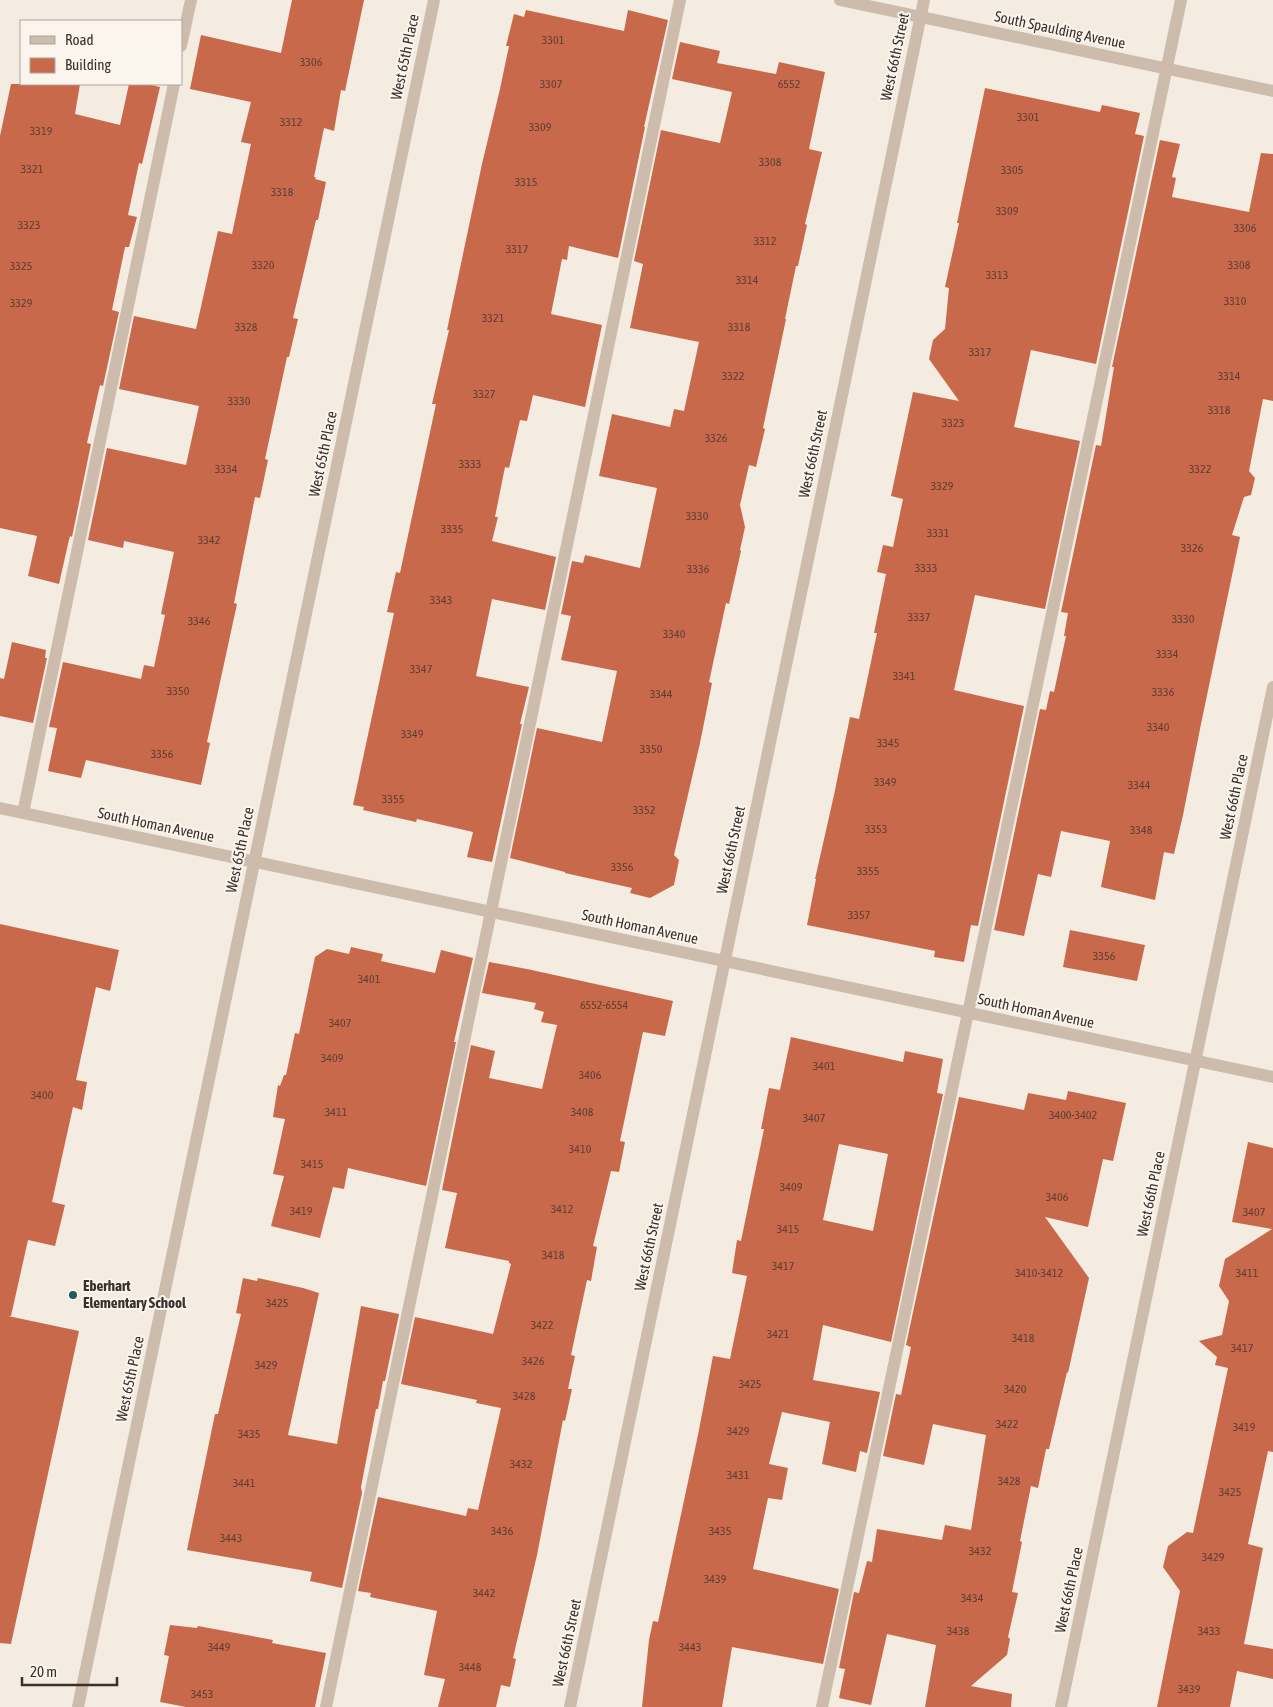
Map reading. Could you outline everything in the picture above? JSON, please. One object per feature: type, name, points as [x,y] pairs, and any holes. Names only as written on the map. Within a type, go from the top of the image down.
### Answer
[{"type":"street","points":[[182,41],[191,0]]},
{"type":"street","name":"West 65th Place","points":[[78,1707],[434,0]]},
{"type":"street","points":[[326,1707],[680,0]]},
{"type":"street","name":"South Spaulding Avenue","points":[[840,0],[1273,91]]},
{"type":"street","name":"West 66th Street","points":[[570,1707],[924,0]]},
{"type":"street","points":[[822,1707],[1181,0]]},
{"type":"street","points":[[23,813],[174,85]]},
{"type":"street","name":"West 66th Place","points":[[1061,1707],[1273,687]]},
{"type":"street","name":"South Homan Avenue","points":[[0,808],[1273,1078]]},
{"type":"building","points":[[292,0],[364,0],[345,91],[341,90],[334,131],[324,128],[314,177],[326,182],[293,318],[298,319],[289,357],[287,357],[265,459],[268,460],[260,498],[255,497],[234,603],[237,604],[207,742],[210,743],[201,785],[86,760],[81,778],[48,771],[57,728],[49,727],[63,662],[141,679],[144,665],[154,667],[165,615],[161,614],[174,552],[124,541],[123,548],[88,540],[107,448],[186,465],[199,406],[119,389],[134,316],[196,329],[218,231],[232,234],[251,144],[241,142],[251,102],[190,89],[201,35],[281,53]]},
{"type":"building","points":[[526,10],[624,31],[628,10],[668,20],[618,258],[569,246],[567,260],[562,259],[551,314],[602,325],[585,407],[533,395],[527,421],[520,420],[509,468],[505,467],[495,517],[498,517],[492,541],[556,557],[545,610],[492,599],[476,676],[529,687],[492,862],[467,857],[473,832],[417,819],[416,822],[363,810],[364,807],[353,805],[394,613],[387,612],[396,572],[400,573],[436,404],[432,404],[449,330],[447,330],[482,164],[509,46],[506,46],[514,14],[524,17]]},
{"type":"building","points":[[680,42],[720,51],[717,63],[776,74],[779,62],[825,72],[809,149],[822,152],[785,319],[763,428],[765,429],[756,467],[749,465],[740,505],[745,527],[741,551],[729,604],[726,603],[709,682],[712,683],[700,743],[674,855],[679,860],[674,885],[650,898],[630,893],[632,888],[510,858],[537,728],[602,742],[617,671],[561,660],[571,616],[561,614],[572,561],[583,563],[585,555],[640,568],[657,488],[599,476],[612,414],[670,427],[674,409],[684,411],[699,342],[630,328],[643,264],[634,261],[661,130],[720,143],[732,92],[672,79]]},
{"type":"building","points":[[11,84],[80,85],[75,114],[120,125],[129,85],[160,87],[142,164],[139,163],[128,215],[137,217],[129,247],[125,247],[112,310],[119,312],[103,386],[100,385],[87,443],[91,444],[72,537],[70,536],[59,584],[28,576],[37,536],[0,528],[0,136]]},
{"type":"building","points":[[985,88],[1100,112],[1102,105],[1140,113],[1135,134],[1144,136],[1096,364],[1031,350],[1014,427],[1080,441],[1045,609],[975,595],[954,690],[1024,706],[978,926],[971,925],[964,962],[934,957],[935,951],[807,925],[850,717],[859,719],[877,633],[874,633],[886,574],[877,572],[883,545],[893,547],[903,499],[891,496],[913,392],[959,401],[929,359],[933,340],[945,329],[949,288],[945,287]]},
{"type":"building","points":[[1160,140],[1180,144],[1172,177],[1176,178],[1172,197],[1249,212],[1261,153],[1273,154],[1273,401],[1263,399],[1249,471],[1255,478],[1251,495],[1244,497],[1232,535],[1240,537],[1183,815],[1174,854],[1164,852],[1155,900],[1101,887],[1110,841],[1061,831],[1051,877],[1038,874],[1024,936],[994,930],[1040,709],[1046,710],[1050,691],[1054,692],[1066,636],[1064,636],[1068,613],[1061,612],[1096,445],[1101,446],[1114,367],[1112,367]]},
{"type":"building","points":[[12,642],[46,650],[45,658],[47,658],[33,723],[0,716],[0,678],[4,679]]},
{"type":"building","points":[[0,924],[119,950],[110,991],[96,987],[76,1080],[87,1082],[82,1110],[73,1107],[52,1202],[65,1205],[55,1246],[28,1240],[11,1316],[8,1316],[79,1331],[11,1644],[0,1643]]},
{"type":"building","points":[[1070,930],[1145,945],[1137,981],[1063,967]]},
{"type":"building","points":[[351,947],[383,954],[381,961],[435,973],[441,950],[473,958],[454,1042],[456,1042],[426,1186],[348,1168],[344,1189],[333,1187],[320,1238],[271,1226],[284,1176],[273,1174],[285,1119],[273,1117],[278,1085],[280,1086],[284,1075],[286,1075],[295,1033],[299,1034],[315,957],[327,949],[349,954]]},
{"type":"building","points":[[489,962],[673,1001],[665,1036],[643,1032],[620,1141],[625,1142],[619,1172],[611,1171],[593,1246],[597,1247],[591,1281],[587,1280],[571,1355],[575,1356],[568,1389],[572,1389],[565,1421],[563,1420],[537,1555],[513,1658],[516,1659],[510,1687],[501,1685],[496,1707],[438,1707],[445,1679],[424,1675],[437,1611],[370,1597],[371,1593],[358,1591],[378,1497],[466,1516],[468,1508],[478,1510],[501,1408],[476,1403],[477,1400],[401,1384],[415,1317],[493,1334],[511,1264],[509,1261],[445,1248],[457,1193],[442,1190],[471,1045],[495,1051],[489,1078],[542,1089],[557,1025],[541,1022],[544,1012],[534,1009],[536,1003],[482,993]]},
{"type":"building","points":[[791,1037],[903,1062],[905,1051],[943,1059],[937,1093],[943,1094],[891,1342],[823,1325],[813,1380],[880,1392],[867,1453],[860,1451],[856,1472],[822,1464],[830,1422],[782,1412],[769,1464],[788,1468],[782,1500],[768,1498],[753,1569],[839,1589],[823,1664],[732,1647],[722,1707],[642,1707],[649,1640],[653,1621],[658,1622],[713,1356],[730,1359],[747,1276],[732,1273],[737,1240],[741,1241],[764,1129],[761,1129],[769,1088],[780,1090]],"holes":[[[839,1144],[888,1154],[873,1231],[823,1220]]]},
{"type":"building","points":[[1068,1091],[1126,1103],[1113,1161],[1103,1159],[1088,1227],[1045,1217],[1089,1278],[1049,1449],[1046,1449],[1038,1488],[1031,1486],[1012,1592],[1018,1593],[1008,1637],[1010,1639],[1007,1655],[971,1686],[1012,1694],[1011,1707],[925,1707],[936,1645],[887,1634],[871,1705],[839,1698],[845,1669],[839,1668],[854,1592],[859,1593],[867,1561],[872,1562],[877,1529],[942,1540],[945,1525],[971,1530],[986,1435],[933,1424],[924,1465],[883,1456],[896,1394],[901,1395],[911,1347],[906,1345],[959,1097],[1024,1110],[1028,1093],[1066,1100]]},
{"type":"building","points":[[1248,1142],[1273,1148],[1273,1452],[1268,1451],[1248,1544],[1263,1548],[1244,1644],[1273,1649],[1273,1679],[1237,1671],[1230,1707],[1157,1707],[1180,1591],[1163,1567],[1168,1546],[1187,1532],[1193,1533],[1228,1368],[1215,1365],[1217,1357],[1199,1341],[1222,1335],[1229,1301],[1219,1286],[1225,1259],[1272,1229],[1232,1222]]},
{"type":"building","points":[[243,1278],[257,1281],[258,1278],[319,1293],[288,1435],[337,1444],[361,1306],[399,1314],[385,1381],[383,1381],[378,1409],[376,1409],[361,1487],[362,1493],[342,1588],[310,1581],[312,1572],[187,1550],[215,1414],[218,1414],[241,1314],[236,1313]]},
{"type":"building","points":[[170,1625],[197,1628],[198,1626],[273,1640],[272,1643],[326,1653],[315,1707],[186,1707],[160,1702],[169,1656],[164,1655]]},
{"type":"place","name":"Eberhart Elementary School","points":[[73,1295]]}]
